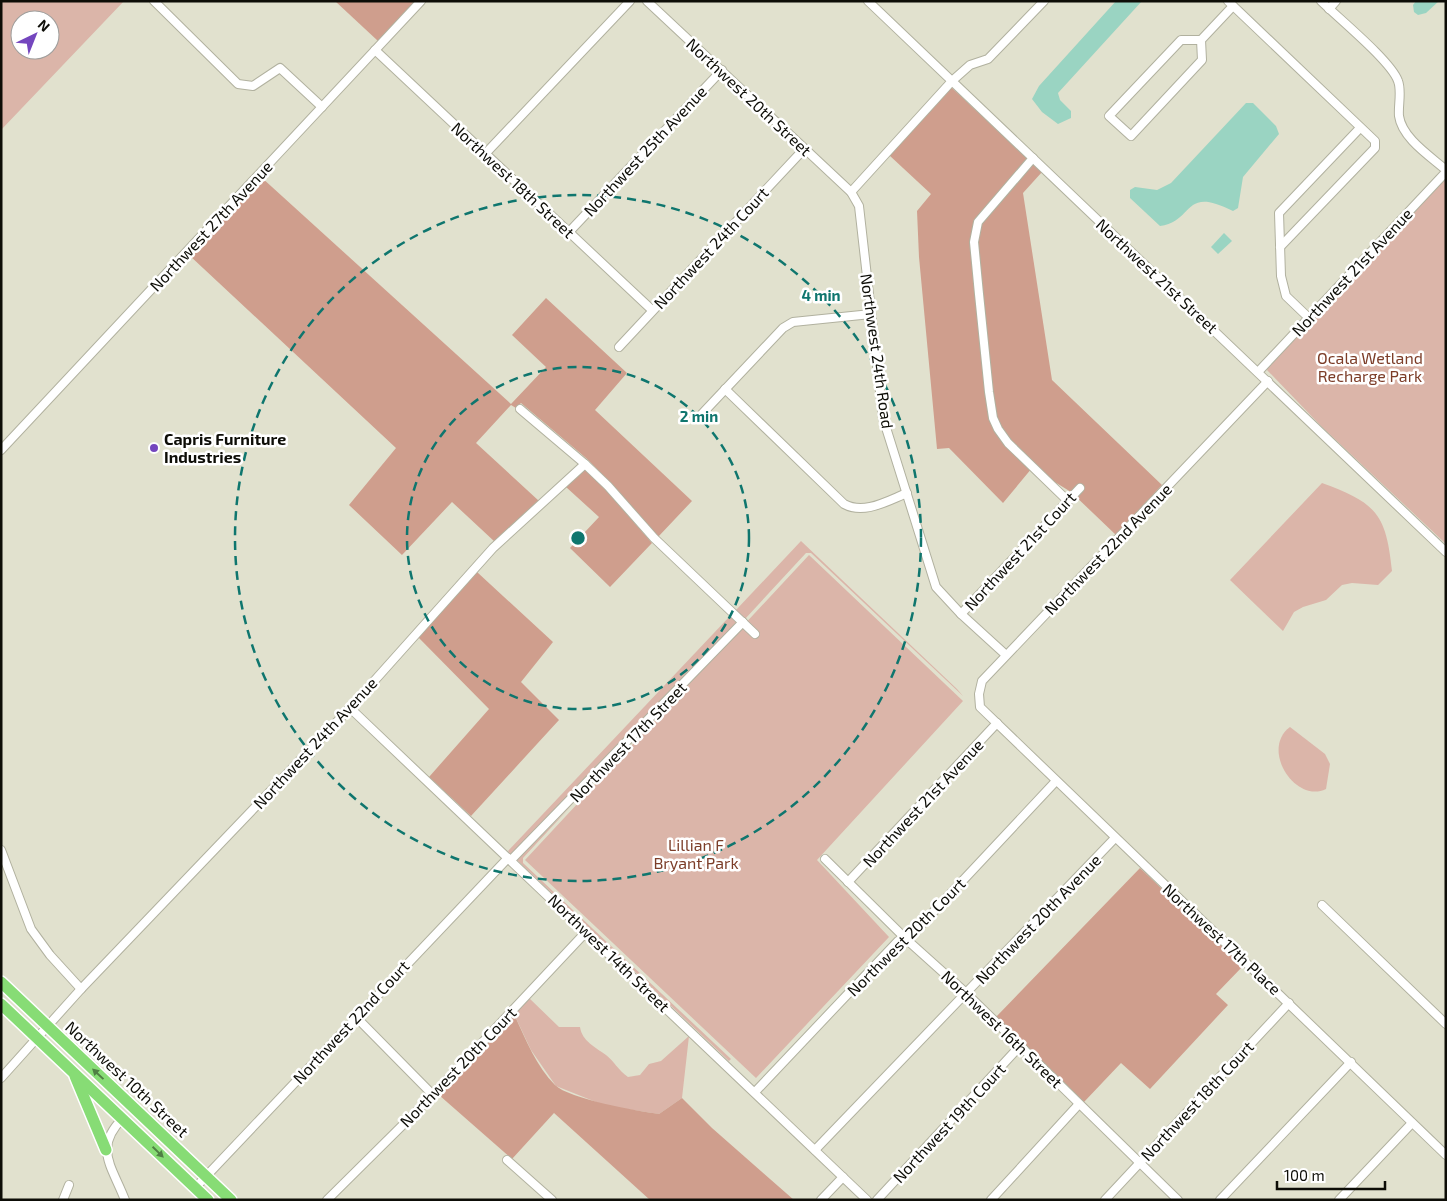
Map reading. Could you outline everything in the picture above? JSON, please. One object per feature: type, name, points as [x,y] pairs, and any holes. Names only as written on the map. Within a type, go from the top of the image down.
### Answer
[{"type":"highway","name":"Northwest 10th Street","points":[[1,982],[231,1200]]},
{"type":"highway","name":"Northwest 10th Street","points":[[1,1004],[208,1200]]},
{"type":"highway","points":[[74,1072],[106,1150]]},
{"type":"street","points":[[154,1],[238,84],[253,86],[280,68],[322,107]]},
{"type":"street","name":"Northwest 27th Avenue","points":[[1,450],[421,1]]},
{"type":"street","points":[[485,154],[630,1]]},
{"type":"street","name":"Northwest 20th Street","points":[[647,1],[851,192]]},
{"type":"street","name":"Northwest 21st Street","points":[[868,1],[1446,552]]},
{"type":"street","points":[[851,192],[952,81],[970,65],[988,59],[1044,1]]},
{"type":"street","points":[[1321,1],[1387,65],[1398,81],[1399,117],[1403,127],[1446,171]]},
{"type":"street","points":[[1329,9],[1336,1]]},
{"type":"street","points":[[1201,40],[1181,40],[1109,116],[1131,136],[1202,60],[1201,40],[1230,4],[1375,141],[1375,148],[1280,247]]},
{"type":"street","name":"Northwest 18th Street","points":[[375,50],[652,310]]},
{"type":"street","name":"Northwest 25th Avenue","points":[[569,232],[722,70]]},
{"type":"street","points":[[1309,318],[1286,296],[1281,276],[1279,213],[1360,128]]},
{"type":"street","name":"Northwest 24th Court","points":[[619,347],[804,149]]},
{"type":"street","points":[[1033,158],[1019,177],[983,215],[975,233],[974,242],[984,343],[993,418],[998,429],[1008,443],[1068,501]]},
{"type":"street","name":"Northwest 21st Avenue","points":[[1258,372],[1446,171]]},
{"type":"street","name":"Northwest 24th Road","points":[[851,192],[859,206],[883,418],[936,587],[960,614],[1006,655]]},
{"type":"street","points":[[699,417],[783,328],[793,322],[871,314]]},
{"type":"street","name":"Northwest 22nd Avenue","points":[[997,723],[980,707],[979,694],[982,681],[1268,381]]},
{"type":"street","points":[[725,389],[844,504],[854,509],[878,505],[907,493]]},
{"type":"street","points":[[520,409],[608,486],[654,538],[755,634]]},
{"type":"street","name":"Northwest 24th Avenue","points":[[47,1026],[350,708],[493,548],[585,464]]},
{"type":"street","name":"Northwest 21st Court","points":[[960,614],[1080,488]]},
{"type":"street","name":"Northwest 17th Street","points":[[510,859],[743,622]]},
{"type":"street","name":"Northwest 14th Street","points":[[350,708],[867,1200]]},
{"type":"street","name":"Northwest 21st Avenue","points":[[848,882],[997,723]]},
{"type":"street","name":"Northwest 17th Place","points":[[997,723],[1446,1155]]},
{"type":"street","name":"Northwest 20th Court","points":[[755,1092],[898,941],[906,939],[1056,781]]},
{"type":"street","name":"Northwest 20th Avenue","points":[[815,1150],[965,992],[974,987],[1115,838]]},
{"type":"street","points":[[1,850],[31,929],[50,955],[81,989]]},
{"type":"street","name":"Northwest 16th Street","points":[[825,858],[906,939],[965,992],[1178,1200]]},
{"type":"street","name":"Northwest 22nd Court","points":[[195,1188],[356,1017],[510,859]]},
{"type":"street","points":[[1322,905],[1446,1024]]},
{"type":"street","name":"Northwest 20th Court","points":[[327,1200],[433,1096],[586,932]]},
{"type":"street","name":"Northwest 18th Court","points":[[1105,1200],[1289,1003]]},
{"type":"street","points":[[356,1017],[433,1096]]},
{"type":"street","points":[[1,1078],[47,1026]]},
{"type":"street","name":"Northwest 19th Court","points":[[877,1200],[1020,1046]]},
{"type":"street","points":[[1220,1200],[1350,1062]]},
{"type":"street","points":[[991,1200],[1080,1104]]},
{"type":"street","points":[[123,1118],[108,1137],[106,1150],[125,1200]]},
{"type":"street","points":[[1339,1200],[1412,1123]]},
{"type":"street","points":[[507,1160],[552,1200]]},
{"type":"street","points":[[821,1200],[843,1177]]},
{"type":"street","points":[[63,1200],[69,1185]]},
{"type":"green space","points":[[1,1],[124,1],[1,130]]},
{"type":"green space","name":"Ocala Wetland Recharge Park","points":[[1446,177],[1446,544],[1321,426],[1267,370],[1270,362]]},
{"type":"green space","points":[[1322,483],[1355,497],[1375,513],[1386,536],[1392,571],[1378,585],[1352,583],[1342,585],[1326,600],[1303,607],[1294,612],[1283,631],[1230,580]]},
{"type":"green space","points":[[801,541],[963,696],[811,553],[806,553],[745,619],[736,610]]},
{"type":"green space","name":"Lillian F Bryant Park","points":[[809,555],[963,701],[817,860],[889,937],[756,1078],[525,860]]},
{"type":"green space","points":[[730,616],[737,623],[511,855],[508,851]]},
{"type":"green space","points":[[1290,727],[1325,754],[1330,764],[1326,789],[1314,792],[1303,789],[1293,782],[1285,772],[1280,760],[1279,748],[1282,737]]},
{"type":"green space","points":[[572,805],[523,858],[523,863],[731,1059],[729,1061],[517,860]]},
{"type":"green space","points":[[529,998],[559,1027],[580,1027],[586,1040],[609,1057],[628,1077],[640,1075],[649,1064],[661,1061],[689,1036],[682,1098],[659,1114],[606,1106],[556,1086],[531,1050],[514,1014]]},
{"type":"shaded area","points":[[335,1],[416,1],[378,41]]},
{"type":"shaded area","points":[[951,87],[1042,172],[1023,193],[1052,380],[1162,485],[1116,535],[1071,492],[1032,468],[1003,503],[949,448],[937,449],[919,257],[917,211],[931,194],[889,155]]},
{"type":"shaded area","points":[[261,177],[511,404],[546,367],[512,335],[546,298],[627,373],[595,410],[692,501],[658,537],[611,483],[586,458],[521,403],[516,408],[511,405],[476,443],[539,501],[495,542],[452,502],[402,555],[349,505],[396,448],[189,255]]},
{"type":"shaded area","points":[[585,469],[652,543],[610,587],[570,548],[599,517],[566,487]]},
{"type":"shaded area","points":[[477,572],[553,642],[521,682],[559,720],[471,816],[429,777],[489,709],[418,637]]},
{"type":"shaded area","points":[[1140,868],[1243,966],[1216,994],[1228,1005],[1150,1089],[1121,1063],[1084,1102],[996,1017]]},
{"type":"shaded area","points":[[514,1014],[542,1069],[555,1085],[589,1100],[659,1114],[682,1098],[712,1128],[794,1200],[650,1200],[554,1113],[512,1159],[439,1095]]},
{"type":"water","points":[[1116,1],[1142,1],[1058,93],[1060,100],[1071,111],[1071,118],[1058,124],[1042,112],[1032,99],[1039,86]]},
{"type":"water","points":[[1416,1],[1439,1],[1426,13],[1418,15],[1414,12],[1413,5]]},
{"type":"water","points":[[1246,103],[1253,103],[1276,126],[1279,134],[1243,177],[1238,208],[1233,211],[1217,204],[1197,203],[1171,223],[1160,226],[1130,198],[1130,190],[1135,187],[1157,190],[1171,183]]},
{"type":"water","points":[[1224,233],[1232,241],[1218,254],[1211,247]]},
{"type":"place","name":"Capris Furniture Industries","points":[[154,448]]}]
